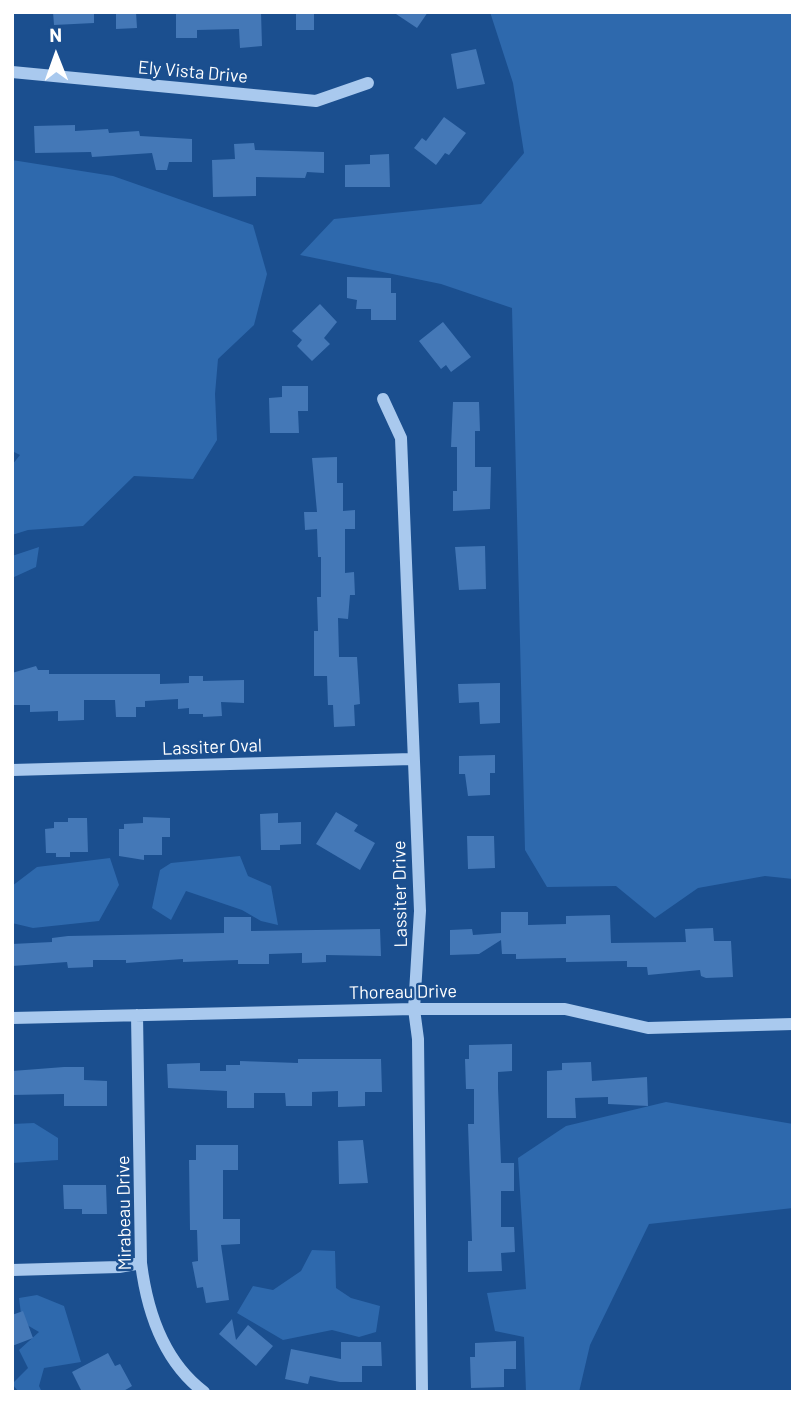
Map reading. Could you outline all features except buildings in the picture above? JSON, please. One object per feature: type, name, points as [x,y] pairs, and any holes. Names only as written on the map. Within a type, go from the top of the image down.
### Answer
[{"type":"street","name":"Ely Vista Drive","points":[[12,72],[316,101],[368,83]]},
{"type":"street","name":"Lassiter Drive","points":[[383,399],[401,438],[420,911],[415,1009],[422,1392]]},
{"type":"street","name":"Lassiter Oval","points":[[12,770],[412,760]]},
{"type":"street","name":"Thoreau Drive","points":[[12,1018],[415,1009],[565,1009],[648,1028],[793,1024]]},
{"type":"street","name":"Mirabeau Drive","points":[[137,1015],[141,1263],[145,1293],[156,1329],[173,1359],[204,1392]]},
{"type":"street","points":[[12,1270],[141,1263]]},
{"type":"shaded area","points":[[490,12],[793,12],[793,879],[765,876],[698,888],[655,918],[616,886],[547,887],[525,850],[512,308],[441,284],[300,255],[334,219],[481,204],[524,153],[513,83]]},
{"type":"shaded area","points":[[12,160],[113,176],[253,225],[267,274],[254,325],[218,359],[215,394],[217,440],[193,479],[134,476],[83,526],[28,530],[12,535],[12,465],[20,455],[12,451]]},
{"type":"shaded area","points":[[39,547],[36,567],[12,578],[12,556]]},
{"type":"shaded area","points":[[240,856],[248,876],[271,886],[278,925],[261,921],[242,910],[186,891],[171,920],[152,908],[160,870],[171,863]]},
{"type":"shaded area","points":[[110,858],[119,885],[99,921],[33,928],[12,923],[12,886],[37,867]]},
{"type":"shaded area","points":[[666,1102],[793,1124],[793,1208],[649,1224],[590,1345],[579,1392],[526,1392],[524,1337],[495,1331],[487,1293],[526,1289],[518,1158],[566,1126]]},
{"type":"shaded area","points":[[34,1123],[58,1138],[58,1160],[12,1163],[12,1124]]},
{"type":"shaded area","points":[[312,1250],[335,1251],[336,1288],[351,1298],[380,1306],[376,1332],[359,1337],[332,1330],[283,1340],[237,1313],[253,1286],[273,1290],[301,1271]]},
{"type":"shaded area","points":[[37,1295],[64,1306],[81,1362],[44,1368],[39,1386],[42,1392],[19,1392],[12,1384],[28,1368],[19,1350],[39,1332],[22,1322],[19,1298]]}]
